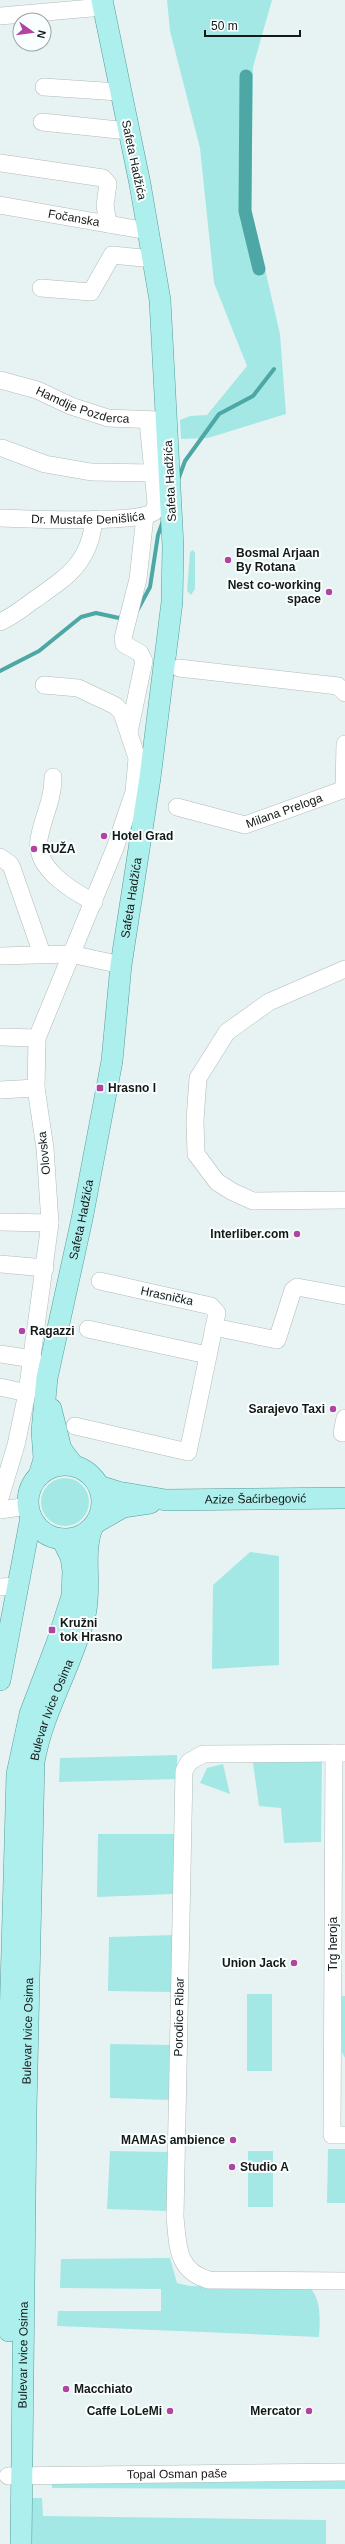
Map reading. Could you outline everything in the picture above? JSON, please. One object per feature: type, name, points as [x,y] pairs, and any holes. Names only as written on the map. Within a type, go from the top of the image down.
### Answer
[{"type":"main road","name":"Safeta Hadžića","points":[[38,1476],[44,1459],[42,1431],[47,1378],[112,1061],[121,965],[150,778],[172,602],[173,546],[158,420],[164,341],[148,231],[119,92],[103,3]]},
{"type":"main road","name":"Safeta Hadžića","points":[[47,1378],[57,1439],[66,1457],[73,1465]]},
{"type":"main road","points":[[0,1680],[10,1586],[29,1512],[30,1490],[38,1476],[49,1468],[61,1465],[73,1465],[86,1471],[99,1486],[102,1504],[94,1525],[82,1535],[56,1538],[34,1551],[10,1586]]},
{"type":"main road","name":"Azize Šaćirbegović","points":[[99,1486],[118,1492],[166,1500]]},
{"type":"main road","name":"Azize Šaćirbegović","points":[[94,1525],[123,1507],[166,1500],[345,1498]]},
{"type":"main road","points":[[29,1512],[36,1525],[56,1538]]},
{"type":"main road","name":"Bulevar Ivice Osima","points":[[8,2544],[14,2476],[34,1762],[48,1711],[85,1616],[90,1582],[87,1548],[94,1525]]},
{"type":"main road","name":"Bulevar Ivice Osima","points":[[21,2544],[14,2476],[5,2131],[17,1774],[30,1714],[61,1631],[72,1596],[73,1571],[71,1557],[56,1538]]},
{"type":"street","points":[[0,16],[19,7],[103,3]]},
{"type":"street","points":[[44,87],[119,92]]},
{"type":"street","points":[[42,122],[128,131]]},
{"type":"street","points":[[0,163],[103,178],[108,184],[105,205],[108,224]]},
{"type":"street","name":"Fočanska","points":[[0,205],[148,231]]},
{"type":"street","points":[[41,288],[91,292],[112,255],[153,259]]},
{"type":"street","name":"Hamdije Pozderca","points":[[0,380],[37,390],[71,406],[108,418],[158,420]]},
{"type":"street","name":"Dr. Mustafe Denišlića","points":[[0,518],[94,519],[146,516],[154,512],[154,473],[158,420]]},
{"type":"street","points":[[2,448],[46,464],[91,472],[154,473]]},
{"type":"street","points":[[129,732],[144,661],[140,653],[124,644],[123,638],[138,579],[146,516]]},
{"type":"street","points":[[0,622],[60,582],[76,569],[93,536],[94,519]]},
{"type":"street","points":[[179,668],[338,686],[345,693]]},
{"type":"street","name":"Safeta Hadžića","points":[[44,684],[78,688],[116,706],[122,713],[137,758],[134,792],[94,902],[71,954]]},
{"type":"street","name":"Milana Preloga","points":[[177,807],[245,825],[345,789],[345,744]]},
{"type":"street","points":[[53,776],[52,794],[39,838],[39,851],[43,861],[64,883],[94,902]]},
{"type":"street","points":[[0,857],[10,864],[12,868],[42,954]]},
{"type":"street","points":[[0,956],[71,954],[121,965]]},
{"type":"street","name":"Olovska","points":[[0,1498],[5,1465],[16,1445],[27,1393],[33,1359],[50,1223],[45,1148],[36,1088],[37,1038],[71,954]]},
{"type":"street","points":[[344,969],[269,1002],[226,1032],[198,1078],[195,1098],[196,1154],[217,1182],[253,1202],[345,1200]]},
{"type":"street","points":[[0,1037],[37,1038]]},
{"type":"street","points":[[0,1090],[36,1088]]},
{"type":"street","points":[[0,1222],[50,1223]]},
{"type":"street","points":[[0,1264],[45,1268]]},
{"type":"street","name":"Hrasnička","points":[[75,1426],[188,1452],[207,1355],[217,1313],[211,1306],[100,1281]]},
{"type":"street","points":[[214,1328],[277,1340],[293,1290],[297,1287],[345,1296]]},
{"type":"street","points":[[88,1329],[207,1355]]},
{"type":"street","points":[[0,1354],[33,1359]]},
{"type":"street","points":[[0,1387],[27,1393]]},
{"type":"street","points":[[0,1510],[29,1512]]},
{"type":"street","name":"Trg heroja","points":[[338,2135],[339,1753]]},
{"type":"street","name":"Porodice Ribar","points":[[338,2280],[209,2280],[200,2277],[186,2267],[181,2257],[175,2216],[184,1771],[189,1762],[203,1754],[339,1753]]},
{"type":"street","name":"Topal Osman paše","points":[[14,2476],[345,2472]]},
{"type":"shaded area","points":[[167,0],[272,0],[253,67],[251,209],[280,334],[286,414],[208,438],[181,439],[180,420],[190,416],[207,415],[247,366],[214,283],[200,148],[170,31]]},
{"type":"shaded area","points":[[193,550],[195,553],[195,589],[191,595],[187,591],[190,552]]},
{"type":"shaded area","points":[[65,1478],[74,1480],[82,1485],[87,1493],[89,1502],[87,1511],[82,1519],[74,1524],[65,1526],[56,1524],[48,1519],[43,1511],[41,1502],[43,1493],[48,1485],[56,1480]]},
{"type":"shaded area","points":[[250,1552],[279,1556],[279,1665],[212,1669],[213,1585]]},
{"type":"shaded area","points":[[177,1755],[177,1779],[59,1782],[60,1758]]},
{"type":"shaded area","points":[[252,1756],[322,1756],[321,1842],[284,1843],[281,1808],[259,1806]]},
{"type":"shaded area","points":[[223,1764],[230,1794],[200,1783],[207,1768]]},
{"type":"shaded area","points":[[98,1834],[176,1834],[174,1894],[97,1897]]},
{"type":"shaded area","points":[[174,1935],[173,1992],[108,1991],[109,1937]]},
{"type":"shaded area","points":[[247,1994],[272,1994],[272,2071],[247,2071]]},
{"type":"shaded area","points":[[342,1996],[345,1996],[345,2058],[342,2052]]},
{"type":"shaded area","points":[[110,2044],[171,2045],[170,2100],[110,2098]]},
{"type":"shaded area","points":[[328,2149],[345,2149],[345,2203],[327,2203]]},
{"type":"shaded area","points":[[110,2151],[169,2152],[168,2211],[107,2209]]},
{"type":"shaded area","points":[[248,2151],[273,2151],[273,2207],[248,2207]]},
{"type":"shaded area","points":[[170,2258],[177,2283],[190,2286],[308,2286],[313,2291],[318,2303],[320,2317],[319,2337],[57,2326],[58,2311],[161,2311],[161,2289],[60,2288],[61,2259]]},
{"type":"shaded area","points":[[52,2476],[345,2478],[345,2489],[52,2488]]},
{"type":"shaded area","points":[[30,2498],[42,2498],[43,2516],[326,2520],[326,2544],[30,2544]]},
{"type":"waterway","points":[[246,76],[245,211],[259,269]]},
{"type":"waterway","points":[[178,480],[185,461],[219,414],[253,396],[274,369]]},
{"type":"waterway","points":[[137,611],[150,587],[158,535],[163,521]]},
{"type":"waterway","points":[[0,671],[39,651],[81,617],[96,613],[119,618],[123,616]]},
{"type":"place","name":"Bosmal Arjaan By Rotana","points":[[228,560]]},
{"type":"place","name":"Nest co-working space","points":[[329,592]]},
{"type":"place","name":"Hotel Grad","points":[[104,836]]},
{"type":"place","name":"RUŽA","points":[[34,849]]},
{"type":"place","name":"Hrasno I","points":[[100,1088]]},
{"type":"place","name":"Interliber.com","points":[[297,1234]]},
{"type":"place","name":"Ragazzi","points":[[22,1331]]},
{"type":"place","name":"Sarajevo Taxi","points":[[333,1409]]},
{"type":"place","name":"Kružni tok Hrasno","points":[[52,1630]]},
{"type":"place","name":"Union Jack","points":[[294,1963]]},
{"type":"place","name":"MAMAS ambience","points":[[233,2140]]},
{"type":"place","name":"Studio A","points":[[232,2167]]},
{"type":"place","name":"Macchiato","points":[[66,2389]]},
{"type":"place","name":"Caffe LoLeMi","points":[[170,2411]]},
{"type":"place","name":"Mercator","points":[[309,2411]]}]
